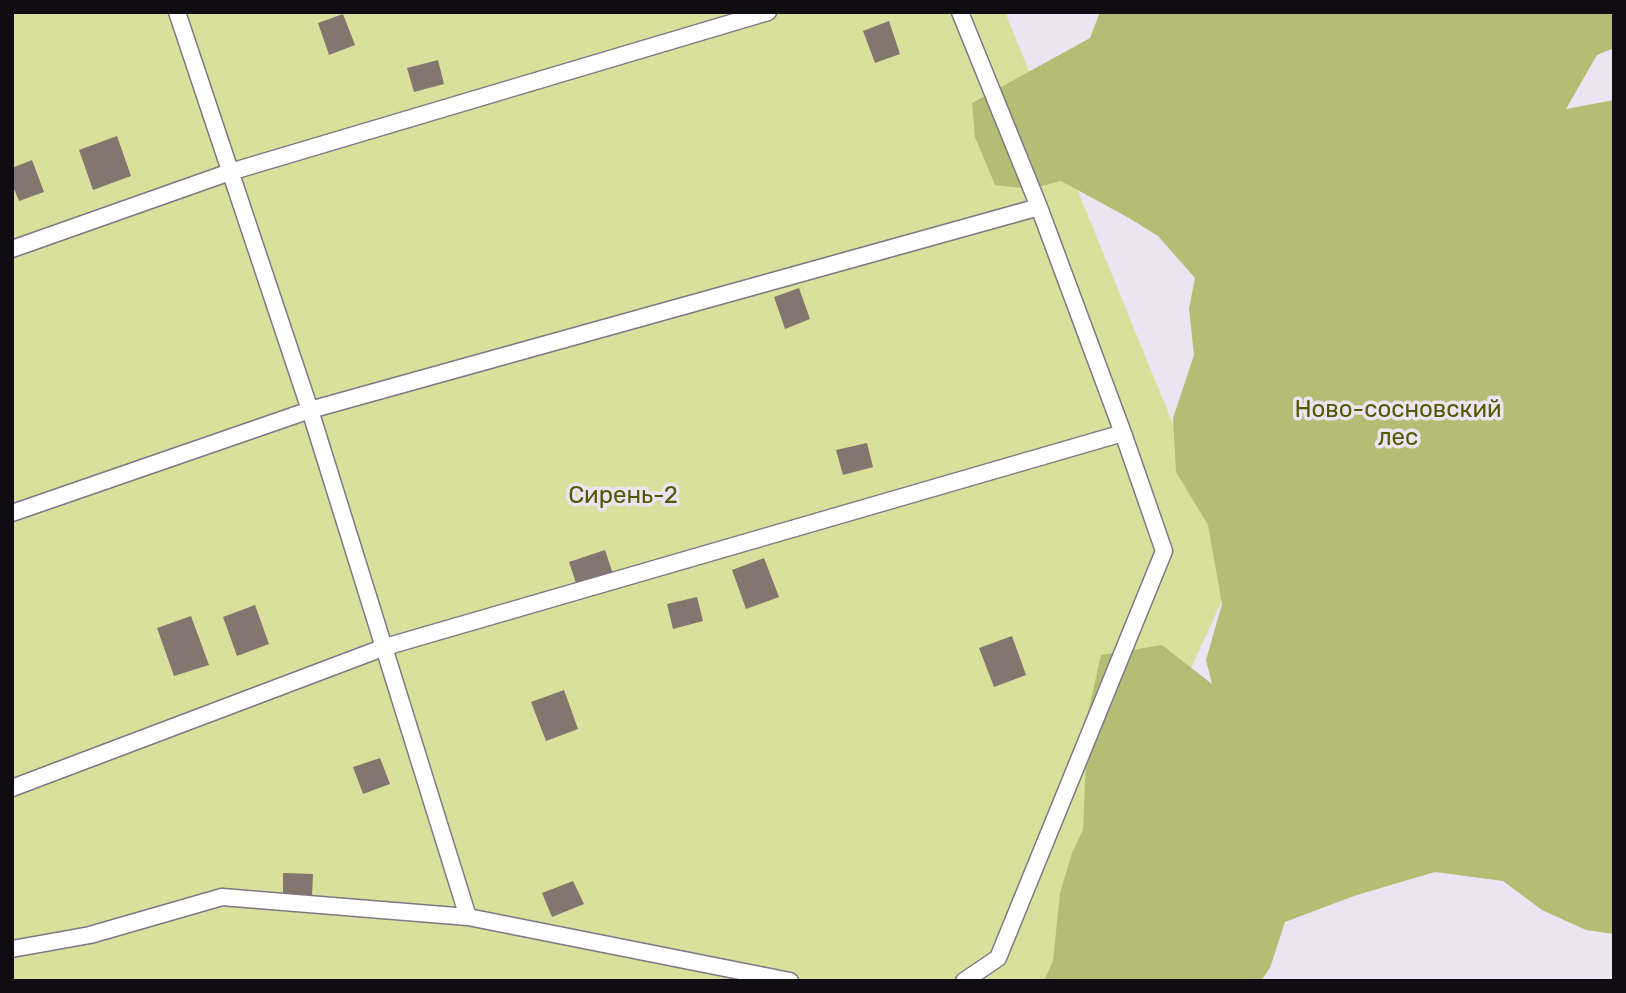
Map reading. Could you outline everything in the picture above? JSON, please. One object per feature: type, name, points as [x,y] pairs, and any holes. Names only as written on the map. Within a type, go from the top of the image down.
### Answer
[{"type":"lane","points":[[177,12],[310,410],[468,917]]},
{"type":"lane","points":[[12,249],[230,172],[768,12]]},
{"type":"lane","points":[[960,12],[1039,207],[1124,433],[1164,551],[998,958],[964,981]]},
{"type":"lane","points":[[12,513],[310,410],[1039,207]]},
{"type":"lane","points":[[12,789],[385,648],[1124,433]]},
{"type":"lane","points":[[12,949],[90,935],[222,897],[468,917],[790,981]]},
{"type":"green space","name":"Сирень-2","points":[[12,12],[1005,12],[1234,574],[1048,981],[12,981]]},
{"type":"green space","name":"Ново-сосновский лес","points":[[1100,12],[1614,12],[1614,48],[1597,55],[1566,109],[1614,100],[1614,934],[1586,930],[1542,910],[1503,881],[1435,872],[1357,895],[1285,922],[1270,968],[1261,981],[1044,981],[1053,961],[1060,893],[1072,853],[1083,830],[1088,713],[1101,655],[1162,645],[1212,684],[1206,660],[1222,604],[1208,525],[1176,472],[1173,418],[1194,355],[1189,309],[1195,278],[1158,236],[1061,181],[1030,189],[995,185],[975,137],[972,103],[1090,38]]},
{"type":"building","points":[[343,14],[355,45],[329,55],[318,23]]},
{"type":"building","points":[[889,21],[900,54],[875,63],[863,31]]},
{"type":"building","points":[[438,60],[444,84],[414,92],[407,68]]},
{"type":"building","points":[[117,136],[131,176],[93,190],[79,150]]},
{"type":"building","points":[[32,160],[44,192],[19,201],[12,184],[12,168]]},
{"type":"building","points":[[799,288],[810,319],[785,329],[774,297]]},
{"type":"building","points":[[867,443],[873,467],[843,475],[836,450]]},
{"type":"building","points":[[605,550],[614,577],[578,589],[569,562]]},
{"type":"building","points":[[764,558],[779,597],[746,609],[732,570]]},
{"type":"building","points":[[697,597],[703,621],[673,629],[667,604]]},
{"type":"building","points":[[255,605],[269,644],[237,656],[223,617]]},
{"type":"building","points":[[191,616],[209,665],[174,676],[157,628]]},
{"type":"building","points":[[1012,636],[1026,675],[994,687],[979,648]]},
{"type":"building","points":[[564,690],[578,729],[546,741],[531,702]]},
{"type":"building","points":[[380,758],[390,784],[363,794],[353,767]]},
{"type":"building","points":[[283,873],[313,874],[312,896],[283,896]]},
{"type":"building","points":[[573,881],[584,904],[552,917],[542,893]]}]
